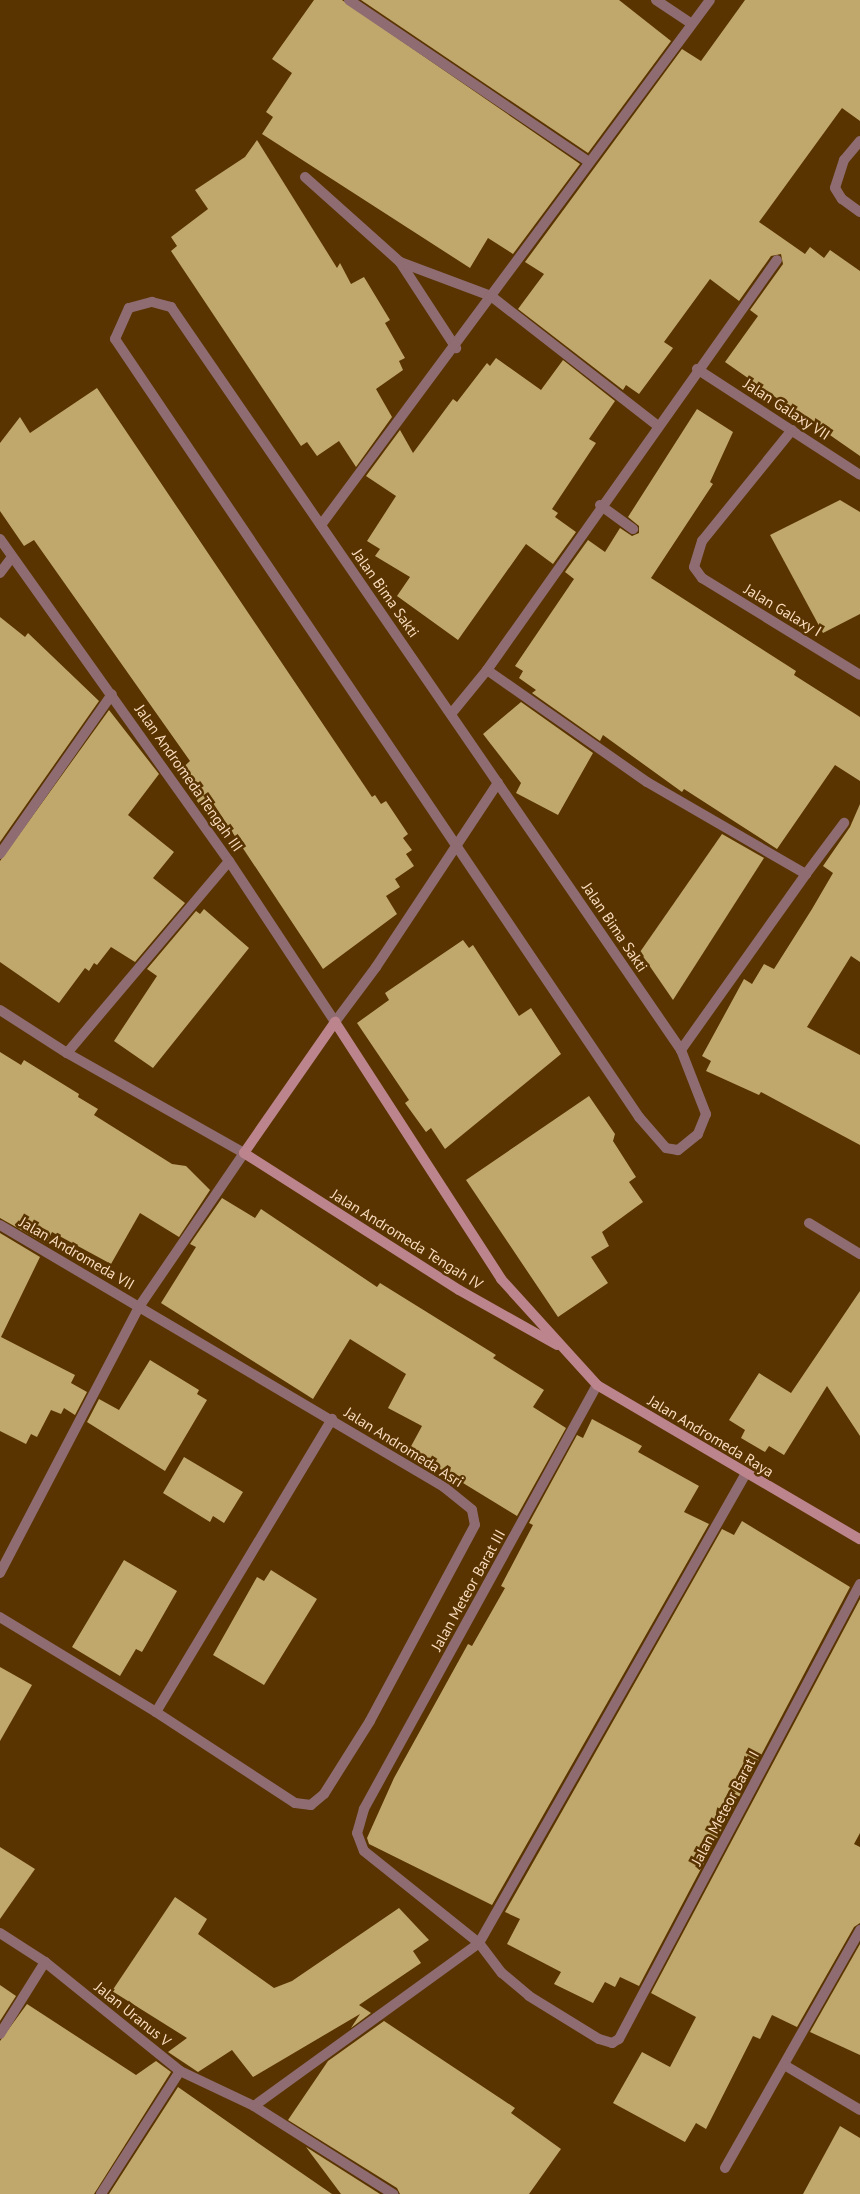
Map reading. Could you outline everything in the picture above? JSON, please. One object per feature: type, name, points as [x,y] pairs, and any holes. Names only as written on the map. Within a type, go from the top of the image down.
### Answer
[{"type":"street","points":[[349,0],[588,161]]},
{"type":"street","points":[[656,0],[692,24]]},
{"type":"street","points":[[321,525],[456,348],[588,161],[710,0]]},
{"type":"street","points":[[860,141],[844,160],[835,188],[842,199],[860,212]]},
{"type":"street","points":[[305,178],[400,262],[456,348]]},
{"type":"street","points":[[451,714],[488,670],[600,505],[777,260]]},
{"type":"street","points":[[400,262],[491,296],[657,425]]},
{"type":"street","name":"Jalan Bima Sakti","points":[[152,302],[171,307],[451,714],[681,1050],[706,1114],[698,1134],[678,1150],[666,1148],[639,1116],[115,339],[129,308],[152,302]]},
{"type":"street","name":"Jalan Galaxy VII","points":[[697,369],[860,475]]},
{"type":"street","name":"Jalan Galaxy I","points":[[792,430],[702,541],[694,567],[702,578],[860,674]]},
{"type":"street","points":[[600,505],[633,529]]},
{"type":"street","name":"Jalan Andromeda Tengah III","points":[[0,539],[229,861],[335,1022]]},
{"type":"street","points":[[0,573],[12,557]]},
{"type":"street","points":[[488,670],[647,782],[806,874]]},
{"type":"street","points":[[0,854],[112,694]]},
{"type":"street","points":[[0,1573],[139,1307],[335,1022],[376,967],[456,842],[498,783]]},
{"type":"street","points":[[681,1050],[844,823]]},
{"type":"street","points":[[67,1053],[229,861]]},
{"type":"street","points":[[0,1010],[67,1053],[244,1153]]},
{"type":"street","points":[[335,1022],[501,1279],[557,1345]]},
{"type":"street","name":"Jalan Andromeda Tengah IV","points":[[244,1153],[459,1290],[557,1345]]},
{"type":"street","points":[[809,1223],[860,1254]]},
{"type":"street","name":"Jalan Andromeda VII","points":[[0,1226],[139,1307]]},
{"type":"street","name":"Jalan Andromeda Asri","points":[[139,1307],[332,1419],[461,1498],[472,1510],[475,1526],[370,1721],[324,1794],[311,1805],[295,1803],[156,1712]]},
{"type":"street","name":"Jalan Andromeda Raya","points":[[557,1345],[597,1385],[745,1474],[860,1539]]},
{"type":"street","name":"Jalan Meteor Barat III","points":[[597,1385],[364,1809],[358,1833],[364,1851],[479,1943],[502,1973],[529,1996],[598,2039],[612,2044]]},
{"type":"street","points":[[0,1617],[156,1712],[332,1419]]},
{"type":"street","points":[[254,2106],[479,1943],[745,1474]]},
{"type":"street","name":"Jalan Meteor Barat I","points":[[612,2044],[619,2039],[848,1610],[860,1584]]},
{"type":"street","points":[[725,2168],[786,2066],[860,1930]]},
{"type":"street","name":"Jalan Uranus V","points":[[0,1933],[45,1962],[180,2071],[254,2106],[393,2194]]},
{"type":"street","points":[[0,2034],[45,1962]]},
{"type":"street","points":[[786,2066],[860,2110]]},
{"type":"street","points":[[101,2194],[180,2071]]},
{"type":"building","points":[[314,0],[342,0],[580,164],[513,254],[488,238],[470,268],[262,134],[273,117],[266,112],[292,73],[272,59]]},
{"type":"building","points":[[361,0],[619,0],[671,41],[588,153]]},
{"type":"building","points":[[745,0],[860,0],[860,121],[842,108],[759,222],[805,254],[810,247],[824,258],[830,250],[860,271],[860,456],[725,362],[758,316],[750,310],[783,264],[781,254],[771,256],[739,301],[710,279],[664,342],[673,348],[639,394],[626,385],[623,390],[518,309],[544,274],[525,262],[682,49],[701,61]]},
{"type":"building","points":[[257,140],[337,268],[340,263],[351,284],[364,277],[390,320],[385,323],[405,358],[399,361],[403,370],[376,389],[392,417],[356,467],[339,441],[317,456],[307,442],[301,446],[171,251],[177,246],[171,237],[208,209],[195,190],[245,157]]},
{"type":"building","points":[[496,358],[541,390],[563,360],[615,401],[589,439],[596,443],[552,509],[558,513],[555,517],[576,532],[553,564],[526,544],[458,640],[397,596],[410,577],[375,556],[380,549],[367,541],[396,496],[366,476],[400,430],[413,453],[453,399],[457,402],[487,363],[490,366]]},
{"type":"building","points":[[97,388],[372,797],[375,795],[381,804],[386,801],[408,834],[403,838],[412,850],[406,854],[414,866],[395,879],[400,887],[386,896],[397,914],[323,969],[213,803],[210,800],[201,807],[178,772],[190,761],[34,540],[24,546],[0,511],[0,443],[20,417],[30,433]]},
{"type":"building","points":[[697,409],[733,432],[710,482],[713,484],[651,578],[796,671],[794,675],[860,717],[860,781],[835,765],[777,849],[684,789],[682,792],[603,735],[600,741],[532,693],[536,690],[519,678],[523,671],[515,666],[574,579],[565,572],[588,540],[605,552],[620,528],[632,536],[639,533],[639,526],[628,517]]},
{"type":"building","points":[[840,500],[860,512],[860,614],[823,633],[770,535]]},
{"type":"building","points":[[0,617],[25,637],[28,633],[99,701],[0,842]]},
{"type":"building","points":[[521,702],[593,753],[558,815],[516,793],[521,783],[483,734]]},
{"type":"building","points":[[109,710],[159,774],[128,815],[174,852],[153,878],[185,903],[135,962],[111,947],[97,965],[94,963],[89,971],[85,968],[59,1003],[0,962],[0,861]]},
{"type":"building","points":[[860,804],[860,962],[851,956],[807,1027],[860,1055],[860,1145],[761,1092],[759,1095],[706,1071],[711,1061],[702,1056],[744,979],[752,984],[764,964],[774,969],[812,909],[833,873],[823,866],[850,827]]},
{"type":"building","points":[[722,834],[764,858],[673,1000],[640,952]]},
{"type":"building","points":[[204,909],[249,948],[153,1068],[114,1041],[157,976],[147,969],[196,911],[200,914]]},
{"type":"building","points":[[463,940],[469,948],[473,945],[519,1016],[531,1008],[561,1054],[445,1149],[431,1128],[426,1132],[405,1103],[409,1100],[357,1023],[389,1000],[385,993]]},
{"type":"building","points":[[0,1052],[21,1065],[24,1060],[79,1094],[78,1097],[98,1109],[94,1115],[172,1164],[186,1166],[210,1190],[179,1237],[140,1213],[111,1264],[52,1232],[46,1244],[0,1218]]},
{"type":"building","points":[[589,1096],[615,1134],[613,1141],[636,1177],[629,1182],[643,1202],[602,1232],[609,1246],[591,1257],[608,1283],[558,1317],[466,1180]]},
{"type":"building","points":[[222,1198],[255,1218],[261,1209],[377,1287],[380,1283],[496,1355],[493,1358],[544,1390],[533,1407],[566,1428],[517,1516],[409,1450],[422,1426],[388,1408],[406,1374],[350,1339],[313,1399],[161,1303],[196,1247],[190,1244]]},
{"type":"building","points":[[0,1233],[40,1257],[1,1337],[75,1375],[71,1383],[87,1392],[75,1415],[64,1408],[61,1414],[51,1410],[37,1437],[31,1434],[26,1444],[0,1431]]},
{"type":"building","points":[[860,1291],[860,1436],[827,1386],[784,1455],[769,1446],[765,1452],[741,1438],[745,1430],[729,1420],[759,1373],[791,1393]]},
{"type":"building","points":[[150,1360],[199,1390],[197,1394],[207,1400],[165,1471],[87,1422],[99,1399],[119,1410]]},
{"type":"building","points":[[592,1419],[642,1446],[638,1452],[699,1486],[684,1512],[709,1524],[492,1905],[369,1844],[367,1838],[394,1778],[468,1644],[472,1646],[505,1588],[501,1586],[533,1525],[529,1523],[577,1435],[583,1438]]},
{"type":"building","points":[[184,1457],[243,1492],[224,1523],[213,1516],[210,1522],[163,1493]]},
{"type":"building","points":[[742,1521],[850,1587],[639,1986],[620,1977],[615,1987],[605,1982],[593,2003],[554,1984],[561,1972],[507,1944],[520,1919],[505,1912],[722,1529],[734,1535]]},
{"type":"building","points":[[124,1560],[177,1591],[142,1652],[136,1649],[120,1676],[72,1647]]},
{"type":"building","points":[[271,1570],[317,1599],[264,1685],[213,1655],[257,1577],[264,1581]]},
{"type":"building","points":[[860,1599],[860,1833],[854,1844],[860,1847],[860,1923],[854,1927],[797,2027],[772,2015],[760,2039],[753,2036],[706,2129],[696,2123],[685,2142],[613,2103],[642,2052],[670,2067],[696,2017],[651,1993]]},
{"type":"building","points":[[0,1667],[32,1685],[0,1741]]},
{"type":"building","points":[[0,1847],[35,1869],[0,1919]]},
{"type":"building","points":[[175,1897],[207,1919],[198,1934],[274,1988],[292,1981],[399,1908],[429,1940],[413,1951],[421,1963],[359,2005],[371,2013],[351,2028],[360,2014],[253,2077],[232,2050],[198,2072],[168,2052],[187,2038],[112,1991]]},
{"type":"building","points":[[860,1944],[860,2055],[810,2032]]},
{"type":"building","points":[[0,1985],[16,1996],[0,2021]]},
{"type":"building","points":[[27,2004],[136,2075],[156,2061],[171,2072],[94,2194],[0,2194],[0,2041]]},
{"type":"building","points":[[384,2021],[515,2108],[511,2113],[561,2149],[529,2194],[400,2194],[397,2188],[288,2120],[328,2061]]},
{"type":"building","points":[[178,2087],[248,2136],[332,2194],[109,2194]]},
{"type":"building","points":[[840,2126],[860,2138],[860,2194],[803,2194]]},
{"type":"building","points":[[306,2147],[380,2194],[341,2194]]}]
